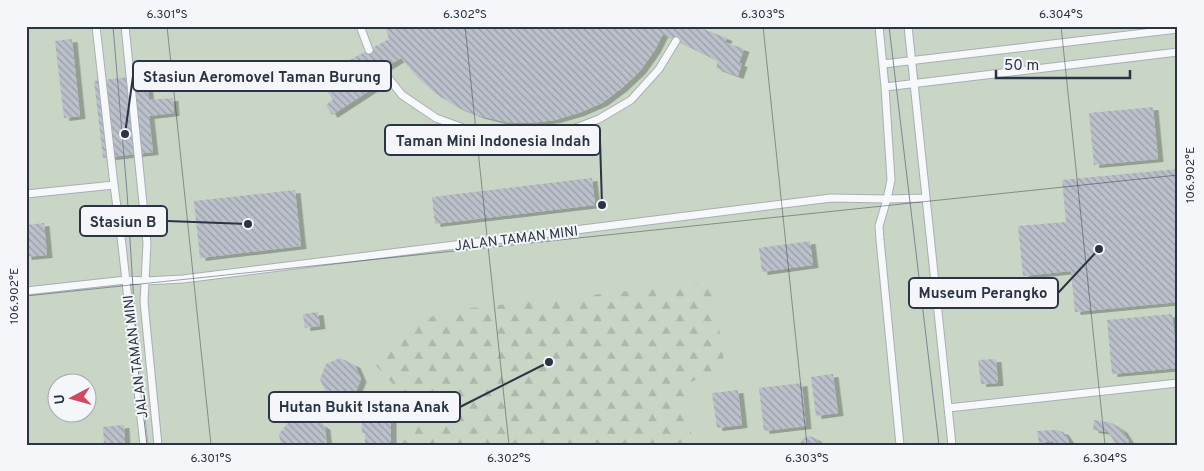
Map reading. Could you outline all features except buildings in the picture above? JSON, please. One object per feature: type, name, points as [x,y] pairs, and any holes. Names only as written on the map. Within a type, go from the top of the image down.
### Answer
[{"type":"lane","points":[[96,26],[126,280],[145,281]]},
{"type":"lane","name":"JALAN TAMAN MINI","points":[[125,26],[147,243],[144,302],[158,445]]},
{"type":"lane","points":[[360,26],[368,50]]},
{"type":"lane","points":[[879,26],[891,180],[879,226],[900,445]]},
{"type":"lane","points":[[908,26],[952,445]]},
{"type":"lane","points":[[883,64],[1178,29]]},
{"type":"lane","points":[[382,70],[402,95],[436,118],[477,133],[519,137],[560,134],[598,119],[631,100],[659,69],[676,40]]},
{"type":"lane","points":[[885,86],[1178,52]]},
{"type":"lane","points":[[26,194],[114,185]]},
{"type":"lane","name":"JALAN TAMAN MINI","points":[[145,281],[193,278],[831,198],[926,198]]},
{"type":"lane","name":"JALAN TAMAN MINI","points":[[26,291],[126,280],[144,445]]},
{"type":"lane","points":[[948,408],[1178,382]]},
{"type":"green space","points":[[26,26],[1178,26],[1178,445],[26,445]]},
{"type":"green space","points":[[710,282],[725,368],[688,383],[692,445],[398,445],[394,385],[368,357],[397,345],[413,323],[452,310]]},
{"type":"tram line","points":[[113,26],[127,192],[138,368],[147,445]]},
{"type":"tram line","points":[[889,26],[939,445]]},
{"type":"place","name":"Stasiun Aeromovel Taman Burung","points":[[125,134]]},
{"type":"place","name":"Taman Mini Indonesia Indah","points":[[602,205]]},
{"type":"place","name":"Stasiun B","points":[[248,224]]},
{"type":"place","name":"Museum Perangko","points":[[1099,249]]},
{"type":"place","name":"Hutan Bukit Istana Anak","points":[[549,362]]}]
